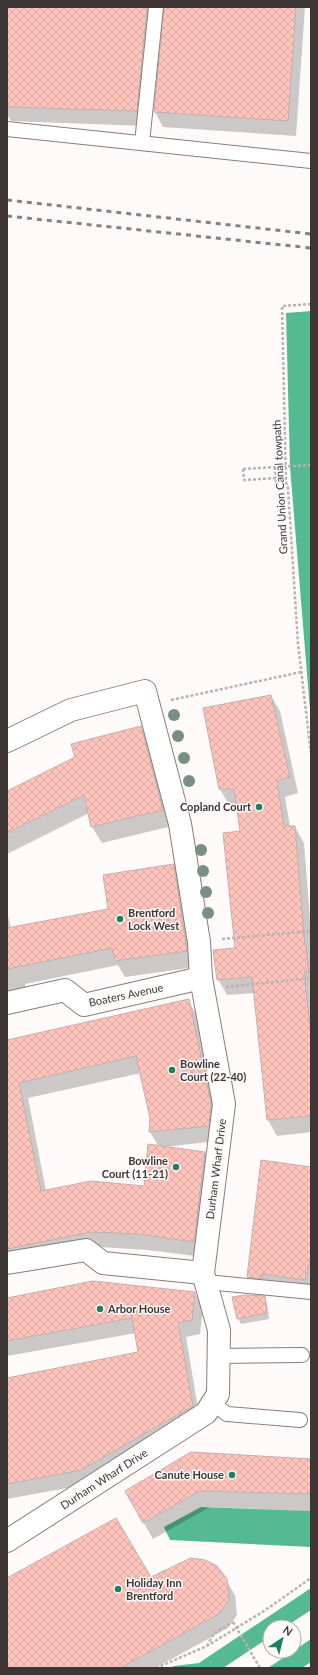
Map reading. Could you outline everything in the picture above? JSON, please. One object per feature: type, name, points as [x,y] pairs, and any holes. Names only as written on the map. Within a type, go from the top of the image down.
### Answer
[{"type":"street","points":[[7,741],[71,710],[147,698]]},
{"type":"street","name":"Durham Wharf Drive","points":[[7,1541],[206,1413],[218,1394],[219,1330],[205,1278],[224,1104],[202,983],[199,942],[180,824],[147,698]]},
{"type":"street","name":"Boaters Avenue","points":[[7,1004],[65,990],[84,1005],[202,983]]},
{"type":"street","points":[[7,1263],[86,1250],[103,1263],[205,1278]]},
{"type":"lane","points":[[142,143],[156,7]]},
{"type":"lane","points":[[7,129],[311,161]]},
{"type":"lane","points":[[205,1278],[311,1292]]},
{"type":"lane","points":[[219,1356],[302,1355]]},
{"type":"lane","points":[[212,1403],[226,1414],[300,1420]]},
{"type":"path","name":"Grand Union Canal towpath","points":[[311,304],[282,306],[286,482],[288,488],[301,672],[311,754]]},
{"type":"path","points":[[276,478],[244,480],[243,469],[311,465]]},
{"type":"path","points":[[275,467],[276,489],[288,488]]},
{"type":"path","points":[[147,698],[301,672]]},
{"type":"path","points":[[199,942],[311,931]]},
{"type":"path","points":[[202,983],[311,978]]},
{"type":"path","points":[[156,1668],[207,1646],[264,1611],[311,1578]]},
{"type":"path","points":[[207,1646],[214,1633],[233,1622],[260,1668]]},
{"type":"shaded area","points":[[311,311],[311,722],[290,467],[286,313]]},
{"type":"shaded area","points":[[201,1507],[311,1511],[311,1547],[170,1540],[164,1527]]},
{"type":"shaded area","points":[[311,1588],[311,1610],[297,1619],[265,1619]]},
{"type":"shaded area","points":[[262,1621],[262,1642],[223,1668],[170,1668],[174,1666],[199,1663]]},
{"type":"shaded area","points":[[311,1639],[311,1662],[302,1668],[268,1668],[281,1659],[302,1659],[302,1645]]},
{"type":"building","points":[[7,7],[147,7],[137,111],[7,107]]},
{"type":"building","points":[[164,7],[296,7],[288,121],[154,112]]},
{"type":"building","points":[[271,695],[290,777],[277,781],[284,826],[295,826],[305,946],[309,972],[304,972],[311,1036],[311,1116],[267,1120],[252,977],[217,980],[213,950],[235,948],[223,833],[240,831],[234,789],[219,789],[203,708]]},
{"type":"building","points":[[141,726],[163,810],[91,827],[84,795],[7,833],[7,791],[75,757],[71,744]]},
{"type":"building","name":"Brentford Lock West","points":[[174,864],[187,951],[115,961],[112,948],[7,969],[7,928],[108,909],[103,875]]},
{"type":"building","points":[[189,999],[211,1104],[209,1126],[149,1132],[150,1118],[136,1056],[19,1083],[41,1191],[91,1181],[144,1186],[148,1144],[205,1152],[194,1242],[138,1234],[91,1232],[7,1249],[7,1040]]},
{"type":"building","points":[[261,1160],[311,1167],[311,1256],[305,1280],[262,1274],[262,1279],[247,1277]]},
{"type":"building","points":[[93,1281],[195,1292],[192,1320],[178,1323],[193,1406],[81,1470],[7,1484],[7,1378],[138,1352],[132,1318],[7,1341],[7,1298]]},
{"type":"building","points":[[245,1295],[265,1296],[267,1313],[237,1319],[232,1297]]},
{"type":"building","name":"Canute House","points":[[191,1452],[311,1459],[311,1494],[200,1491],[143,1523],[125,1491]]},
{"type":"building","name":"Holiday Inn Brentford","points":[[116,1518],[151,1577],[191,1558],[205,1560],[217,1566],[227,1579],[229,1600],[219,1614],[120,1668],[7,1668],[7,1578]]},
{"type":"railway","points":[[7,200],[311,234]]},
{"type":"railway","points":[[7,216],[311,248]]},
{"type":"place","name":"Copland Court","points":[[259,807]]},
{"type":"place","name":"Brentford Lock West","points":[[120,919]]},
{"type":"place","name":"Bowline Court (22-40)","points":[[172,1070]]},
{"type":"place","name":"Bowline Court (11-21)","points":[[176,1167]]},
{"type":"place","name":"Arbor House","points":[[100,1309]]},
{"type":"place","name":"Canute House","points":[[232,1475]]},
{"type":"place","name":"Holiday Inn Brentford","points":[[118,1589]]}]
